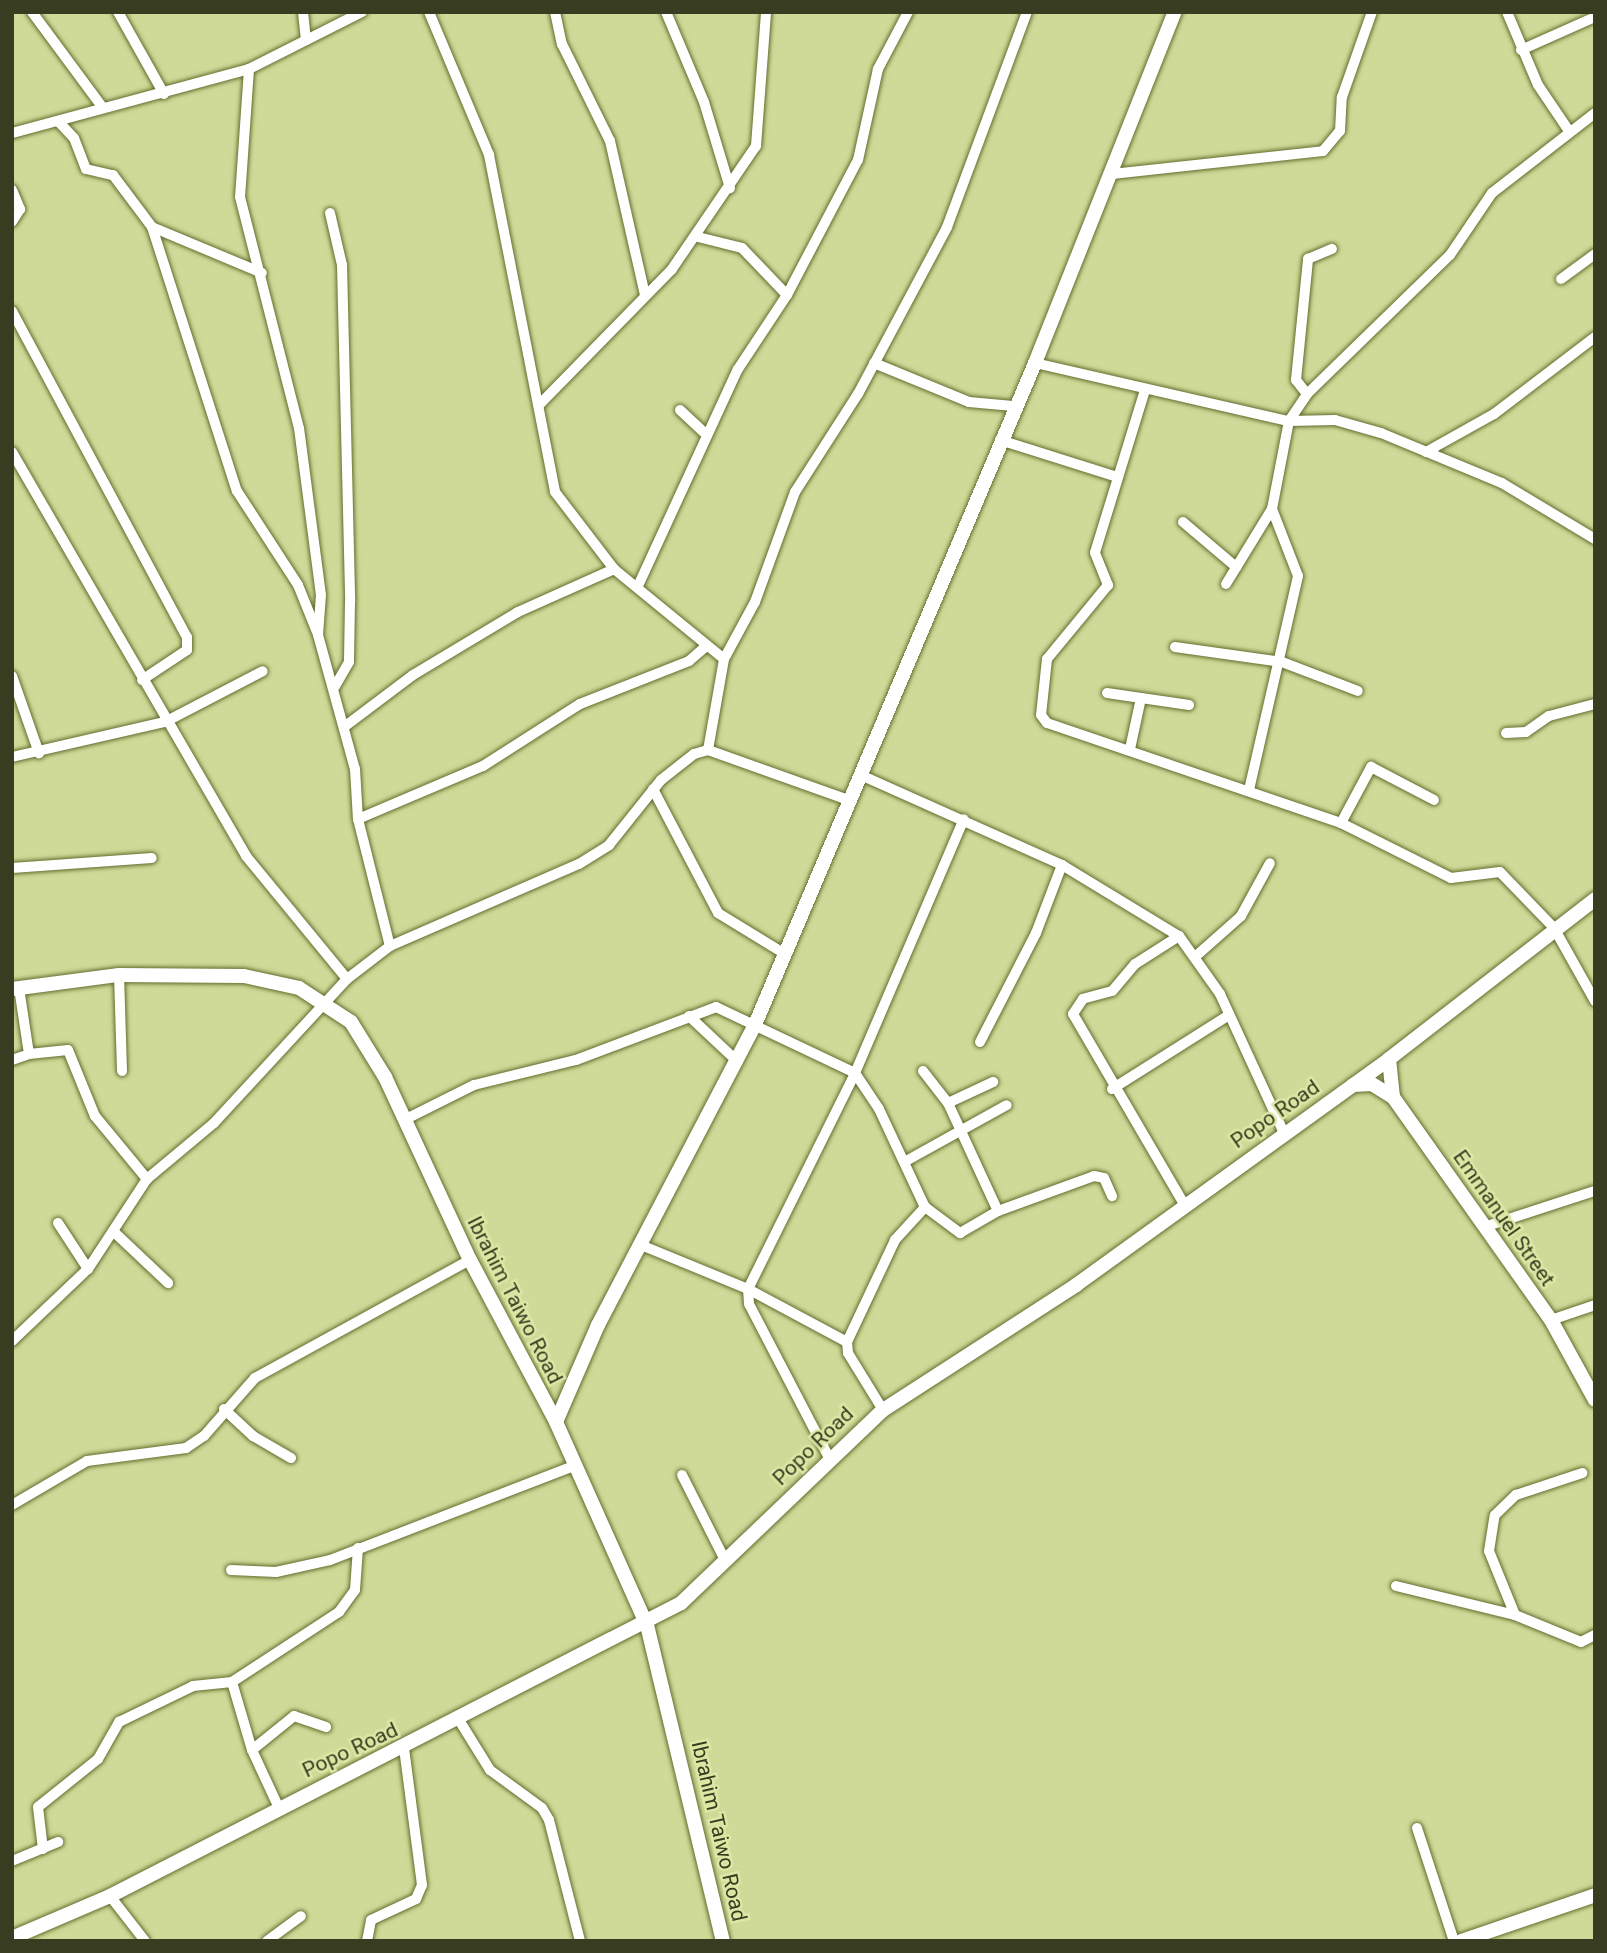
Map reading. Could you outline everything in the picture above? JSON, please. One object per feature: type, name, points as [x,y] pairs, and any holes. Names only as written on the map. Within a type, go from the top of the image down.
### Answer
[{"type":"main road","points":[[556,1422],[641,1245],[754,1027],[863,776],[1013,406],[1035,363],[1175,12]]},
{"type":"main road","name":"Popo Road","points":[[12,1938],[110,1896],[278,1806],[404,1749],[647,1625],[726,1562],[828,1456],[883,1410],[1185,1206],[1283,1130],[1390,1059],[1554,928],[1595,899]]},
{"type":"main road","points":[[16,989],[119,975],[244,976],[329,1002]]},
{"type":"main road","name":"Ibrahim Taiwo Road","points":[[329,1002],[363,1040],[406,1119],[470,1261],[556,1422],[647,1625],[723,1941]]},
{"type":"main road","points":[[1390,1059],[1393,1097]]},
{"type":"main road","points":[[1352,1085],[1372,1084],[1393,1097]]},
{"type":"main road","name":"Emmanuel Street","points":[[1393,1097],[1550,1320],[1594,1395]]},
{"type":"main road","points":[[1461,1941],[1595,1895]]},
{"type":"street","points":[[33,12],[103,108]]},
{"type":"street","points":[[118,12],[164,94]]},
{"type":"street","points":[[303,12],[306,40]]},
{"type":"street","points":[[12,133],[249,69],[362,12]]},
{"type":"street","points":[[429,12],[489,155],[555,492],[614,569],[638,586],[704,648],[724,659]]},
{"type":"street","points":[[555,12],[562,44],[610,141],[645,295]]},
{"type":"street","points":[[667,12],[704,102],[730,188]]},
{"type":"street","points":[[539,405],[698,237],[756,146],[766,12]]},
{"type":"street","points":[[638,586],[738,369],[788,295],[858,160],[878,69],[908,12]]},
{"type":"street","points":[[708,750],[724,659],[755,602],[795,492],[874,363],[947,227],[1027,12]]},
{"type":"street","points":[[1112,174],[1323,151],[1340,131],[1342,97],[1371,12]]},
{"type":"street","points":[[1507,12],[1521,50],[1569,131]]},
{"type":"street","points":[[1521,50],[1595,17]]},
{"type":"street","points":[[249,69],[240,197],[262,273],[299,428],[321,594],[318,635]]},
{"type":"street","points":[[1226,584],[1272,509],[1289,421],[1307,394],[1450,255],[1492,193],[1595,113]]},
{"type":"street","points":[[58,121],[74,138],[86,169],[105,170],[121,181],[152,227],[237,491],[298,586],[318,635],[335,686],[358,819],[390,946]]},
{"type":"street","points":[[12,190],[20,215],[12,222]]},
{"type":"street","points":[[330,212],[342,265],[350,602],[349,662],[335,686]]},
{"type":"street","points":[[152,227],[262,273]]},
{"type":"street","points":[[698,237],[742,248],[788,295]]},
{"type":"street","points":[[1307,394],[1296,380],[1308,259],[1332,249]]},
{"type":"street","points":[[1561,279],[1595,254]]},
{"type":"street","points":[[12,311],[187,637],[187,650],[142,680]]},
{"type":"street","points":[[1426,452],[1494,414],[1595,337]]},
{"type":"street","points":[[874,363],[969,402],[1013,406]]},
{"type":"street","points":[[1035,363],[1289,421],[1335,420],[1426,452],[1502,483],[1595,539]]},
{"type":"street","points":[[1145,390],[1095,553],[1108,585],[1047,659],[1038,705],[1047,723],[1130,749],[1341,823],[1451,878],[1500,872],[1554,928],[1595,1001]]},
{"type":"street","points":[[680,410],[707,435]]},
{"type":"street","points":[[1000,440],[1117,477]]},
{"type":"street","points":[[12,452],[165,722],[246,856],[347,979]]},
{"type":"street","points":[[1250,790],[1282,662],[1298,576],[1272,509]]},
{"type":"street","points":[[1183,522],[1236,567]]},
{"type":"street","points":[[344,727],[413,675],[518,612],[614,569]]},
{"type":"street","points":[[1175,646],[1282,662],[1358,691]]},
{"type":"street","points":[[358,819],[483,766],[580,704],[689,661],[704,648]]},
{"type":"street","points":[[12,757],[39,753],[165,722],[263,671]]},
{"type":"street","points":[[12,676],[39,753]]},
{"type":"street","points":[[1107,693],[1189,705]]},
{"type":"street","points":[[1130,749],[1141,698]]},
{"type":"street","points":[[1506,733],[1526,732],[1549,716],[1595,704]]},
{"type":"street","points":[[12,1341],[57,1305],[88,1269],[147,1179],[214,1123],[329,1002],[347,979],[390,946],[579,864],[609,845],[653,789],[676,766],[708,750],[851,801]]},
{"type":"street","points":[[1341,823],[1371,766],[1434,800]]},
{"type":"street","points":[[863,776],[1062,865],[1179,936],[1196,956],[1229,1015],[1283,1130]]},
{"type":"street","points":[[653,789],[718,914],[785,954]]},
{"type":"street","points":[[828,1456],[749,1304],[748,1289],[855,1073],[964,819]]},
{"type":"street","points":[[12,868],[152,858]]},
{"type":"street","points":[[1196,956],[1241,916],[1270,863]]},
{"type":"street","points":[[980,1042],[1036,933],[1062,865]]},
{"type":"street","points":[[1179,936],[1135,964],[1112,991],[1083,999],[1073,1014],[1112,1088],[1133,1109],[1185,1206]]},
{"type":"street","points":[[119,975],[122,1071]]},
{"type":"street","points":[[16,989],[29,1054]]},
{"type":"street","points":[[406,1119],[474,1085],[576,1060],[716,1007],[855,1073],[906,1161],[925,1207],[960,1233],[998,1210],[1094,1176],[1104,1178],[1112,1196]]},
{"type":"street","points":[[1112,1088],[1229,1015]]},
{"type":"street","points":[[689,1016],[737,1062]]},
{"type":"street","points":[[12,1060],[29,1054],[68,1050],[95,1116],[147,1179]]},
{"type":"street","points":[[923,1071],[948,1103],[998,1210]]},
{"type":"street","points":[[948,1103],[992,1082]]},
{"type":"street","points":[[906,1161],[960,1126],[1007,1105]]},
{"type":"street","points":[[1484,1227],[1595,1191]]},
{"type":"street","points":[[883,1410],[848,1353],[847,1342],[895,1240],[925,1207]]},
{"type":"street","points":[[58,1223],[88,1269]]},
{"type":"street","points":[[113,1231],[168,1283]]},
{"type":"street","points":[[641,1245],[748,1289],[847,1342]]},
{"type":"street","points":[[12,1505],[87,1461],[186,1448],[204,1436],[224,1409],[256,1378],[470,1261]]},
{"type":"street","points":[[1550,1320],[1595,1305]]},
{"type":"street","points":[[224,1409],[253,1436],[291,1458]]},
{"type":"street","points":[[231,1570],[276,1572],[358,1548],[574,1466]]},
{"type":"street","points":[[1515,1615],[1489,1551],[1495,1514],[1516,1494],[1582,1473]]},
{"type":"street","points":[[681,1475],[726,1562]]},
{"type":"street","points":[[43,1849],[38,1807],[98,1759],[119,1722],[193,1686],[232,1682],[339,1612],[355,1590],[358,1548]]},
{"type":"street","points":[[1396,1586],[1515,1615],[1581,1642],[1595,1634]]},
{"type":"street","points":[[232,1682],[252,1750],[278,1806]]},
{"type":"street","points":[[252,1750],[294,1716],[326,1727]]},
{"type":"street","points":[[459,1720],[490,1770],[542,1808],[549,1821],[580,1941]]},
{"type":"street","points":[[366,1941],[371,1920],[416,1899],[422,1885],[404,1749]]},
{"type":"street","points":[[1417,1828],[1454,1941]]},
{"type":"street","points":[[12,1861],[58,1842]]},
{"type":"street","points":[[110,1896],[145,1941]]},
{"type":"street","points":[[267,1941],[301,1916]]}]
